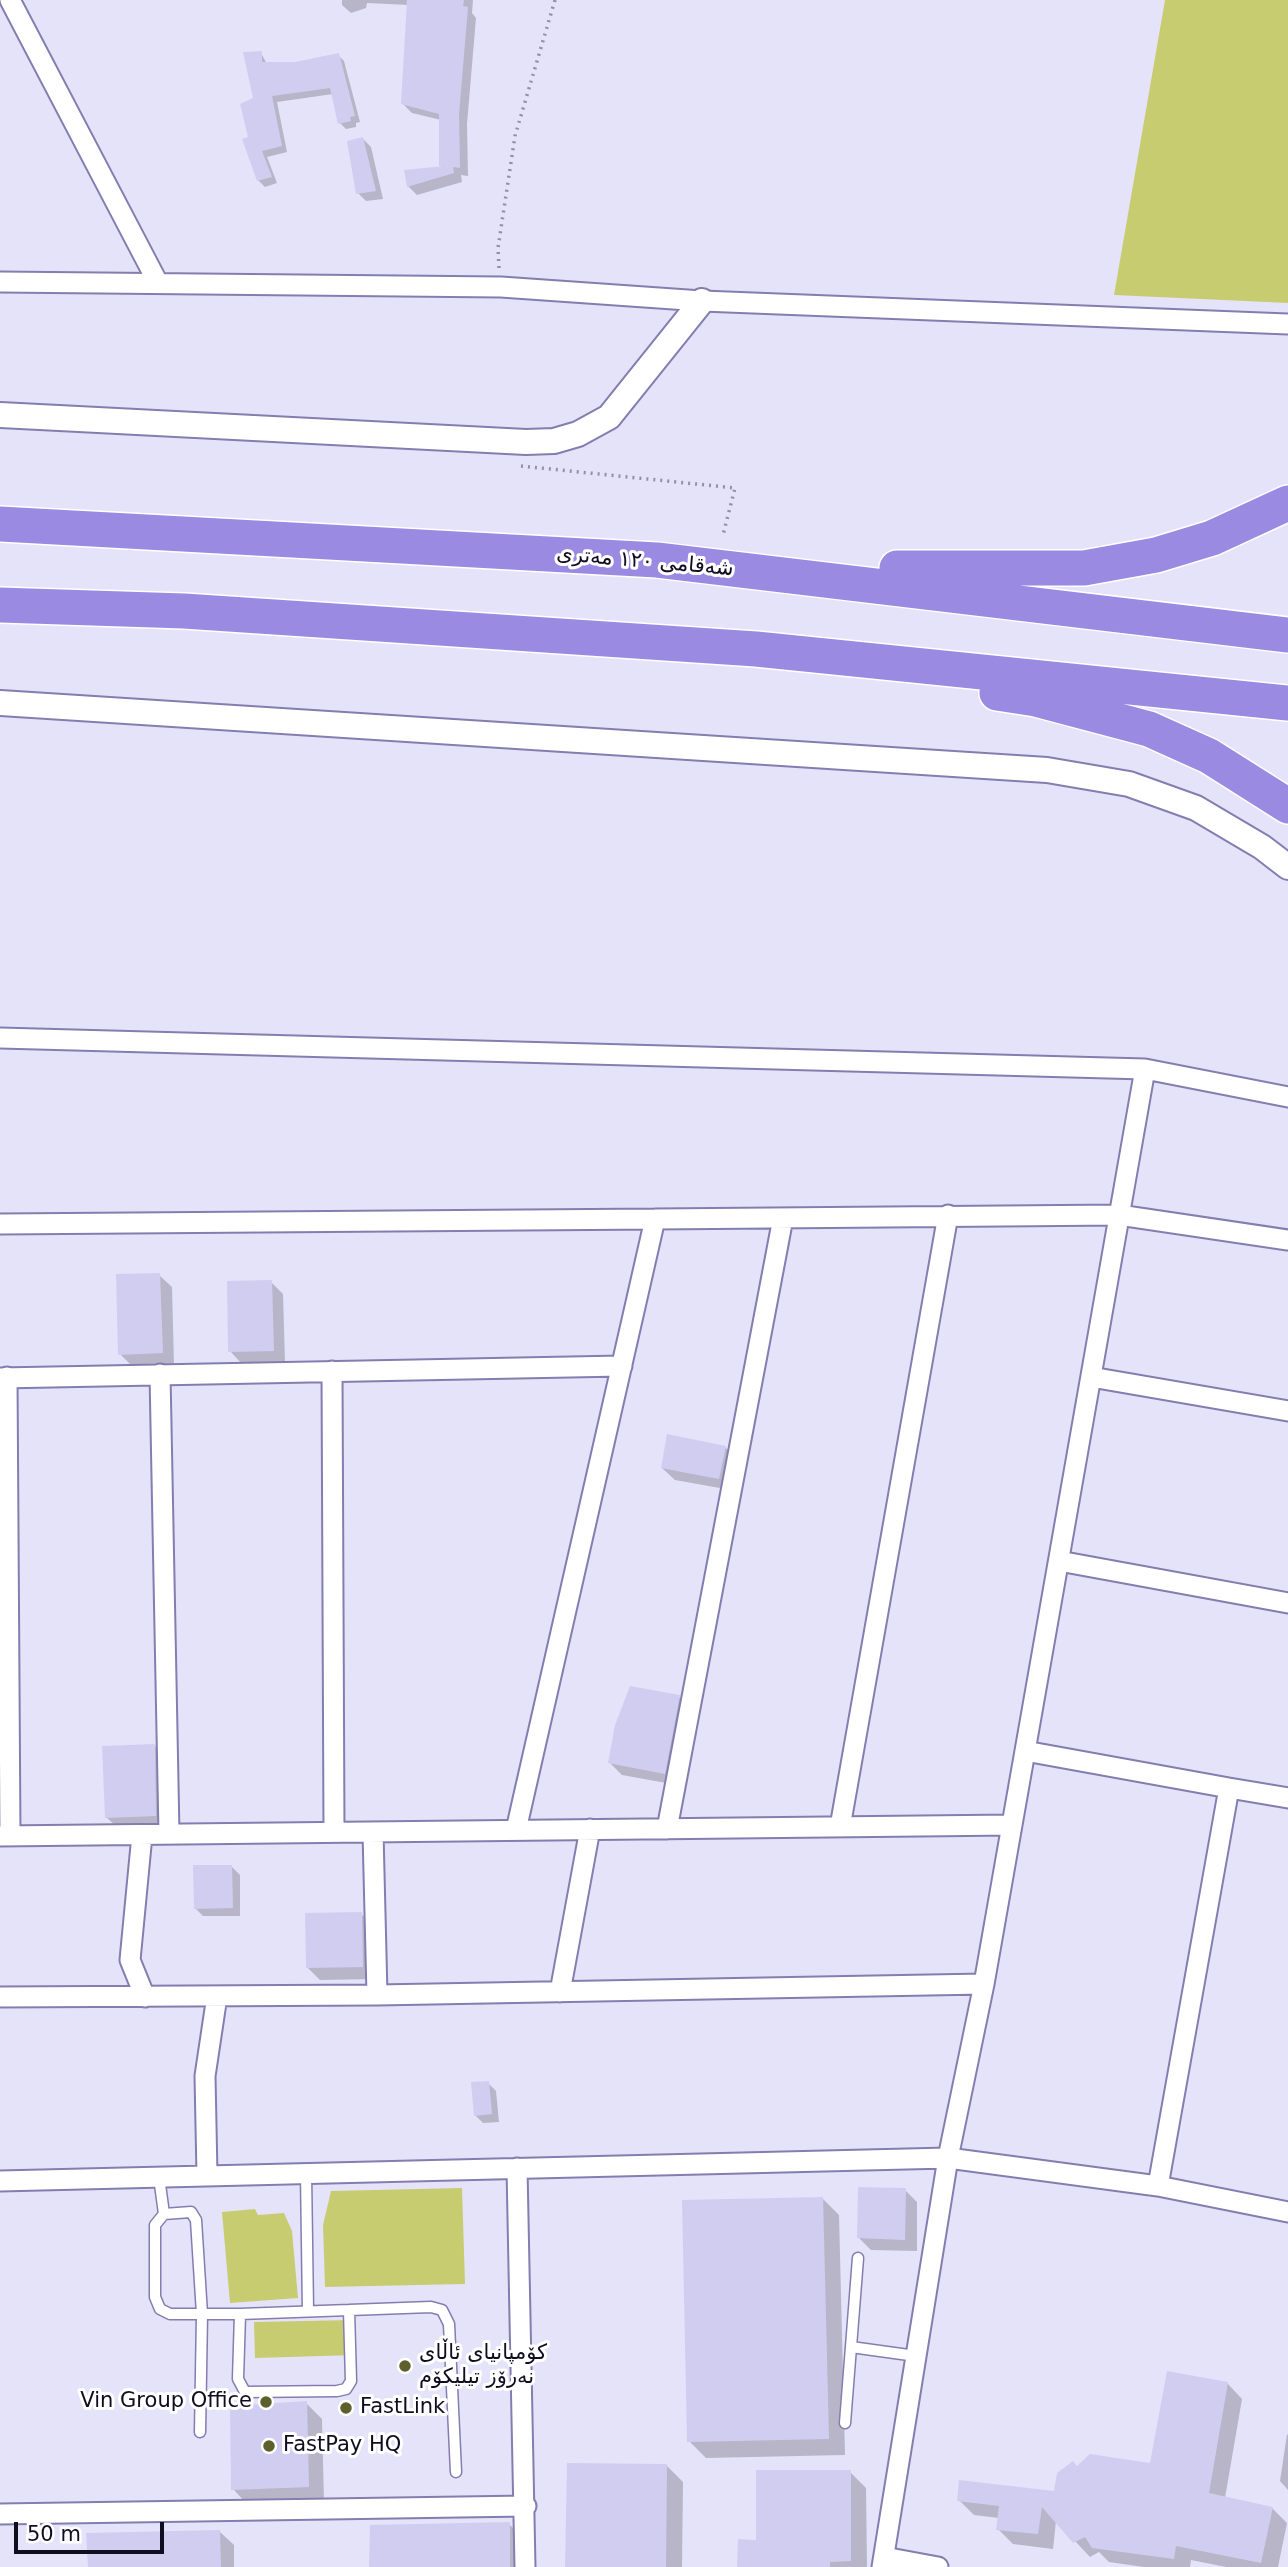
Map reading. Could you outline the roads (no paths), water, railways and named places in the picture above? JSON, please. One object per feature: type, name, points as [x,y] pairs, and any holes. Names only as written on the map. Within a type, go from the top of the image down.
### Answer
[{"type":"highway","points":[[657,560],[964,570],[1084,568],[1156,555],[1212,538],[1288,503]]},
{"type":"highway","name":"شەقامی ١٢٠ مەتری","points":[[0,524],[657,560],[1288,635]]},
{"type":"highway","points":[[0,605],[184,611],[756,649],[1288,703]]},
{"type":"highway","points":[[756,649],[1036,699],[1149,729],[1209,756],[1288,806]]},
{"type":"street","points":[[10,0],[158,284]]},
{"type":"street","points":[[0,282],[501,287],[702,302],[1288,324]]},
{"type":"street","points":[[0,415],[526,442],[554,441],[578,434],[609,417],[702,302]]},
{"type":"street","points":[[0,704],[1046,769],[1129,784],[1196,808],[1251,840],[1288,867]]},
{"type":"street","points":[[0,1038],[1145,1069],[1288,1097]]},
{"type":"street","points":[[938,2567],[883,2562],[947,2158],[984,1984],[1145,1069]]},
{"type":"street","points":[[840,1827],[948,1215]]},
{"type":"street","points":[[0,1224],[1119,1215],[1288,1240]]},
{"type":"street","points":[[667,1829],[783,1218]]},
{"type":"street","points":[[516,1830],[655,1220]]},
{"type":"street","points":[[622,1366],[4,1378],[5,1836],[1012,1825]]},
{"type":"street","points":[[332,1371],[334,1832]]},
{"type":"street","points":[[160,1374],[169,1834]]},
{"type":"street","points":[[1091,1377],[1288,1410]]},
{"type":"street","points":[[1059,1561],[1288,1603]]},
{"type":"street","points":[[1025,1751],[1288,1798]]},
{"type":"street","points":[[1158,2186],[1229,1788]]},
{"type":"street","points":[[560,1992],[590,1829]]},
{"type":"street","points":[[373,1832],[377,1995]]},
{"type":"street","points":[[142,1835],[130,1960],[145,1997]]},
{"type":"street","points":[[0,1997],[377,1995],[984,1984]]},
{"type":"street","points":[[208,2175],[205,2076],[217,1996]]},
{"type":"street","points":[[0,2181],[947,2158],[1158,2186],[1288,2211]]},
{"type":"street","points":[[517,2168],[526,2506],[525,2567]]},
{"type":"street","points":[[0,2514],[526,2506]]},
{"type":"lane","points":[[306,2173],[308,2311]]},
{"type":"lane","points":[[159,2177],[164,2214],[155,2225],[157,2304],[170,2315],[431,2307],[446,2314],[449,2324],[456,2472]]},
{"type":"lane","points":[[164,2214],[194,2214],[202,2315],[200,2432]]},
{"type":"lane","points":[[845,2423],[858,2258]]},
{"type":"lane","points":[[240,2314],[238,2379],[244,2392],[337,2391],[346,2389],[351,2381],[349,2309]]},
{"type":"lane","points":[[851,2347],[916,2356]]},
{"type":"place","name":"كۆمپانیای ئاڵای نه‌رۆز تیلیكۆم","points":[[405,2366]]},
{"type":"place","name":"Vin Group Office","points":[[266,2402]]},
{"type":"place","name":"FastLink","points":[[346,2408]]},
{"type":"place","name":"FastPay HQ","points":[[269,2446]]}]
